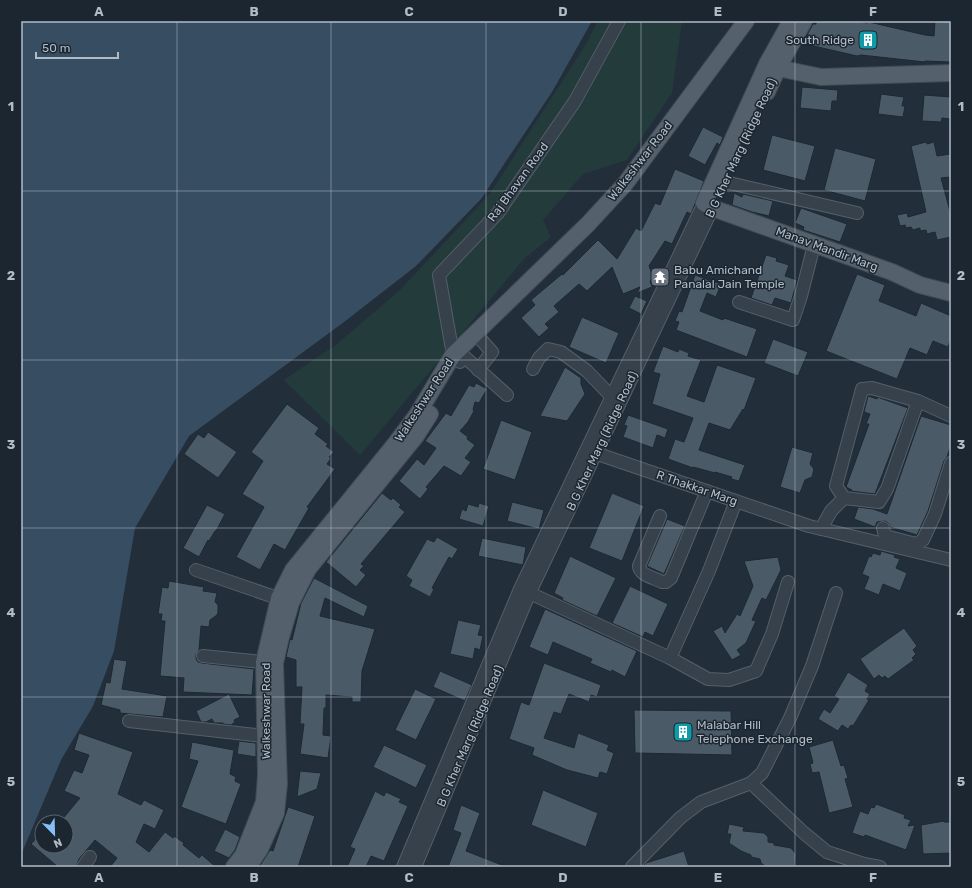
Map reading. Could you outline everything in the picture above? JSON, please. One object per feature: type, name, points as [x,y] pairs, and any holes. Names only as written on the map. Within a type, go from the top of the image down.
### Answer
[{"type":"main road","name":"Walkeshwar Road","points":[[234,867],[243,855],[264,802],[271,737],[277,706],[270,663],[281,637],[285,601],[308,569],[416,436],[438,401],[459,357],[625,184],[746,21]]},
{"type":"main road","name":"Walkeshwar Road","points":[[479,337],[634,189],[758,21]]},
{"type":"main road","name":"B G Kher Marg (Ridge Road)","points":[[708,205],[725,182],[791,21]]},
{"type":"main road","name":"B G Kher Marg (Ridge Road)","points":[[708,205],[773,66],[804,21]]},
{"type":"main road","points":[[773,66],[821,77],[951,73]]},
{"type":"main road","name":"Manav Mandir Marg","points":[[708,205],[814,245],[892,272],[920,285],[951,293]]},
{"type":"main road","name":"Walkeshwar Road","points":[[248,867],[260,849],[276,813],[278,784],[271,737]]},
{"type":"street","name":"Raj Bhavan Road","points":[[459,357],[438,275],[498,212],[575,101],[619,21]]},
{"type":"street","points":[[725,182],[857,213]]},
{"type":"street","name":"B G Kher Marg (Ridge Road)","points":[[591,452],[611,396],[708,205]]},
{"type":"street","name":"B G Kher Marg (Ridge Road)","points":[[403,867],[525,590],[708,205]]},
{"type":"street","points":[[739,302],[793,320],[801,296],[814,245]]},
{"type":"street","points":[[478,370],[492,352],[479,337]]},
{"type":"street","points":[[533,369],[539,358],[548,349],[561,352],[587,371],[611,396]]},
{"type":"street","points":[[459,357],[478,370],[507,395]]},
{"type":"street","points":[[918,401],[887,489],[879,502],[844,498],[836,486],[862,389],[872,388],[918,401],[951,416]]},
{"type":"street","name":"R Thakkar Marg","points":[[591,452],[809,526],[951,560]]},
{"type":"street","points":[[883,528],[885,536],[916,544],[923,540],[935,514],[951,463]]},
{"type":"street","points":[[660,516],[639,569],[641,572],[662,582],[666,582],[671,578],[703,490]]},
{"type":"street","points":[[686,521],[703,490]]},
{"type":"street","points":[[821,529],[831,511],[844,498]]},
{"type":"street","points":[[670,658],[708,571],[736,501]]},
{"type":"street","points":[[196,570],[285,601]]},
{"type":"street","points":[[525,590],[670,658],[708,679],[729,680],[756,671],[772,634],[788,582]]},
{"type":"street","name":"B G Kher Marg (Ridge Road)","points":[[416,867],[525,590]]},
{"type":"street","points":[[632,867],[680,818],[701,802],[751,783],[762,773],[790,718],[812,666],[836,593]]},
{"type":"street","points":[[203,656],[270,663]]},
{"type":"street","points":[[129,721],[271,737]]},
{"type":"street","points":[[751,783],[804,833],[827,852],[864,864],[880,867]]},
{"type":"green space","points":[[598,21],[682,21],[672,93],[627,160],[583,174],[543,220],[551,237],[524,259],[360,455],[284,380],[337,344],[400,290],[489,195],[583,49]]},
{"type":"water","points":[[21,21],[592,21],[552,92],[481,199],[416,266],[344,322],[189,436],[135,528],[114,651],[93,706],[61,760],[38,814],[34,814],[34,824],[21,855]]},
{"type":"building","name":"South Ridge","points":[[816,21],[869,22],[934,36],[935,21],[951,21],[951,62],[925,62],[861,55],[857,56],[805,44],[808,33],[813,24],[816,24]]},
{"type":"building","points":[[802,87],[838,90],[837,101],[832,101],[831,111],[800,108]]},
{"type":"building","points":[[881,94],[904,97],[902,106],[905,106],[903,117],[878,114]]},
{"type":"building","points":[[924,95],[951,97],[951,119],[942,118],[941,122],[922,121]]},
{"type":"building","points":[[703,127],[723,137],[720,145],[717,143],[705,165],[688,156]]},
{"type":"building","points":[[772,135],[815,146],[805,181],[763,170]]},
{"type":"building","points":[[926,142],[927,144],[934,142],[937,156],[951,154],[951,177],[941,178],[951,215],[951,237],[937,240],[935,232],[927,234],[926,230],[920,231],[920,228],[913,230],[911,227],[906,228],[905,225],[900,226],[897,215],[907,213],[908,217],[926,212],[911,146]]},
{"type":"building","points":[[835,148],[876,159],[865,201],[824,190]]},
{"type":"building","points":[[675,169],[704,181],[691,214],[687,212],[672,244],[665,241],[649,266],[654,279],[650,281],[652,287],[637,293],[640,287],[623,294],[612,267],[587,291],[579,284],[554,306],[559,312],[545,324],[549,328],[539,337],[521,318],[535,305],[531,300],[562,274],[563,275],[598,240],[617,259],[636,228],[641,231],[655,203],[660,205]]},
{"type":"building","points":[[734,193],[742,197],[743,194],[773,201],[769,216],[732,205]]},
{"type":"building","points":[[801,208],[847,224],[840,242],[803,230],[804,227],[795,223]]},
{"type":"building","points":[[766,255],[777,258],[776,261],[789,265],[785,276],[797,280],[791,303],[775,298],[772,305],[751,298]]},
{"type":"building","points":[[857,274],[885,285],[879,301],[916,316],[921,303],[951,316],[951,339],[948,347],[933,341],[927,355],[910,348],[897,379],[826,351]]},
{"type":"building","points":[[695,275],[721,284],[716,297],[707,293],[700,311],[723,320],[724,318],[757,329],[747,357],[676,330],[679,322],[675,321],[679,311],[682,312]]},
{"type":"building","points":[[635,296],[647,301],[641,314],[629,308]]},
{"type":"building","points":[[582,317],[619,333],[606,363],[569,347]]},
{"type":"building","points":[[773,339],[808,352],[798,376],[764,363]]},
{"type":"building","points":[[663,346],[678,352],[679,349],[689,353],[688,356],[701,360],[687,396],[704,402],[717,365],[756,378],[744,410],[743,409],[730,430],[709,423],[699,450],[745,465],[739,481],[731,479],[732,477],[693,468],[668,459],[675,439],[684,442],[693,418],[652,404],[660,374],[653,372]]},
{"type":"building","points":[[565,367],[581,378],[581,384],[585,394],[567,421],[540,416]]},
{"type":"building","points":[[476,383],[487,389],[479,403],[475,402],[474,411],[468,422],[460,431],[475,445],[465,458],[471,462],[461,476],[444,466],[426,487],[428,489],[420,499],[399,481],[417,459],[424,465],[436,448],[425,441],[446,413],[451,416],[469,385],[474,387]]},
{"type":"building","points":[[868,396],[877,399],[878,397],[908,408],[875,494],[851,491],[852,490],[846,487],[869,424],[866,424],[870,414],[864,412]]},
{"type":"building","points":[[287,404],[319,428],[315,434],[328,444],[326,446],[334,452],[329,457],[331,458],[327,464],[335,469],[307,507],[309,508],[285,550],[274,544],[260,570],[236,557],[264,507],[242,494],[263,461],[251,452]]},
{"type":"building","points":[[628,415],[668,429],[665,438],[657,435],[653,448],[623,437],[627,426],[624,425]]},
{"type":"building","points":[[921,416],[951,425],[951,445],[944,461],[928,511],[917,535],[890,527],[885,521],[877,522],[875,527],[854,519],[858,507],[873,509],[887,514]]},
{"type":"building","points":[[501,420],[532,432],[515,480],[483,469]]},
{"type":"building","points":[[208,432],[237,452],[218,478],[184,454],[198,434],[204,438]]},
{"type":"building","points":[[792,447],[813,453],[810,464],[814,469],[812,477],[805,480],[800,493],[780,487]]},
{"type":"building","points":[[382,493],[391,500],[393,498],[401,505],[399,507],[405,512],[361,564],[364,566],[360,570],[366,575],[356,587],[326,562]]},
{"type":"building","points":[[612,493],[644,506],[622,561],[589,548]]},
{"type":"building","points":[[512,502],[544,510],[539,529],[507,521]]},
{"type":"building","points":[[479,503],[489,506],[483,526],[459,519],[462,509],[466,511],[468,504],[478,507]]},
{"type":"building","points":[[207,505],[225,514],[199,557],[183,548]]},
{"type":"building","points":[[667,519],[685,526],[664,574],[647,566]]},
{"type":"building","points":[[437,537],[458,549],[452,559],[449,557],[432,588],[434,589],[430,597],[409,586],[412,580],[406,576],[427,539],[434,542]]},
{"type":"building","points":[[482,538],[526,547],[523,565],[478,556]]},
{"type":"building","points":[[881,551],[895,555],[894,557],[900,559],[896,568],[907,573],[900,591],[883,584],[879,595],[864,589],[869,577],[862,574],[869,556],[871,557],[873,553],[880,555]]},
{"type":"building","points":[[570,556],[616,578],[597,616],[562,600],[563,598],[554,593]]},
{"type":"building","points":[[778,557],[781,570],[766,600],[762,598],[752,620],[756,621],[746,643],[737,650],[741,655],[732,660],[713,631],[722,626],[725,633],[737,614],[740,616],[753,586],[744,561]]},
{"type":"building","points":[[314,578],[368,606],[364,617],[325,598],[320,616],[375,629],[362,671],[361,702],[352,702],[352,697],[326,695],[323,735],[331,736],[328,758],[300,754],[304,724],[300,724],[302,687],[296,687],[296,660],[286,657],[290,639],[292,640],[301,603]]},
{"type":"building","points":[[169,581],[204,587],[203,591],[217,593],[215,602],[218,605],[218,612],[217,615],[210,620],[209,627],[201,626],[199,650],[196,655],[196,659],[198,662],[202,663],[254,669],[252,695],[183,692],[184,678],[160,676],[165,621],[161,621],[162,614],[158,614],[162,587],[168,588]]},
{"type":"building","points":[[630,586],[668,604],[653,636],[645,632],[643,637],[612,623]]},
{"type":"building","points":[[545,609],[637,651],[625,677],[612,670],[611,672],[590,663],[592,659],[553,642],[548,655],[529,647]]},
{"type":"building","points":[[458,620],[481,625],[478,635],[483,636],[480,650],[475,648],[473,659],[450,654]]},
{"type":"building","points":[[904,628],[917,646],[913,650],[916,654],[912,658],[914,660],[888,679],[885,676],[882,678],[879,675],[874,679],[860,659]]},
{"type":"building","points":[[114,659],[127,661],[122,689],[167,696],[163,717],[120,713],[120,710],[101,705],[106,682],[110,683]]},
{"type":"building","points":[[544,663],[601,685],[597,697],[591,695],[589,702],[569,694],[561,714],[554,712],[544,738],[574,748],[578,733],[609,745],[607,750],[614,753],[607,774],[600,772],[598,778],[567,770],[532,755],[534,748],[509,739],[521,702],[529,705]]},
{"type":"building","points":[[440,671],[472,685],[465,701],[433,687]]},
{"type":"building","points":[[848,672],[868,685],[865,691],[870,694],[867,699],[869,700],[853,726],[851,725],[848,729],[842,725],[838,731],[818,719],[824,709],[830,713],[839,699],[834,696]]},
{"type":"building","points":[[415,689],[436,699],[416,740],[395,730]]},
{"type":"building","points":[[229,694],[240,717],[234,720],[235,722],[231,725],[214,723],[212,719],[206,722],[201,722],[196,711]]},
{"type":"building","name":"Malabar Hill Telephone Exchange","points":[[634,710],[731,711],[732,755],[635,753]]},
{"type":"building","points":[[79,733],[133,752],[118,794],[141,805],[144,800],[164,810],[155,829],[144,824],[136,842],[149,852],[165,832],[184,843],[183,845],[199,858],[202,855],[216,867],[110,867],[117,858],[95,840],[79,859],[76,867],[58,867],[43,854],[74,854],[74,814],[67,814],[80,798],[64,791],[74,770],[82,773],[89,755],[74,750]]},
{"type":"building","points":[[833,740],[841,766],[844,765],[848,778],[845,779],[853,807],[829,813],[819,772],[812,773],[810,764],[813,763],[809,747]]},
{"type":"building","points":[[239,741],[256,743],[256,757],[237,754]]},
{"type":"building","points":[[192,742],[234,750],[230,774],[236,777],[235,781],[241,784],[226,824],[181,807],[198,761],[189,759]]},
{"type":"building","points":[[384,745],[427,765],[416,788],[373,767]]},
{"type":"building","points":[[300,771],[321,773],[317,789],[297,797]]},
{"type":"building","points":[[543,790],[598,813],[586,847],[531,825]]},
{"type":"building","points":[[375,791],[384,796],[386,792],[401,799],[399,802],[408,806],[384,861],[371,856],[366,867],[347,867],[355,849],[350,847]]},
{"type":"building","points":[[876,804],[905,815],[904,818],[911,820],[908,826],[915,825],[906,850],[865,835],[864,837],[852,833],[860,811],[868,814],[871,807],[874,808]]},
{"type":"building","points":[[461,805],[480,813],[466,851],[507,867],[448,867],[461,833],[453,830]]},
{"type":"building","points":[[288,807],[315,816],[298,867],[259,867],[270,850],[273,851]]},
{"type":"building","points":[[944,821],[951,822],[951,853],[923,854],[921,825]]},
{"type":"building","points":[[729,824],[744,827],[743,831],[764,833],[768,837],[768,842],[774,843],[774,845],[791,848],[796,854],[795,867],[766,867],[761,863],[760,859],[751,857],[751,855],[741,851],[729,843],[731,834],[727,834]]},
{"type":"building","points":[[225,829],[240,837],[235,850],[229,858],[214,851]]},
{"type":"building","points":[[684,851],[689,867],[642,867],[646,863]]},
{"type":"place","name":"South Ridge","points":[[868,40]]},
{"type":"place","name":"Babu Amichand Panalal Jain Temple","points":[[660,277]]},
{"type":"place","name":"Malabar Hill Telephone Exchange","points":[[683,732]]}]
